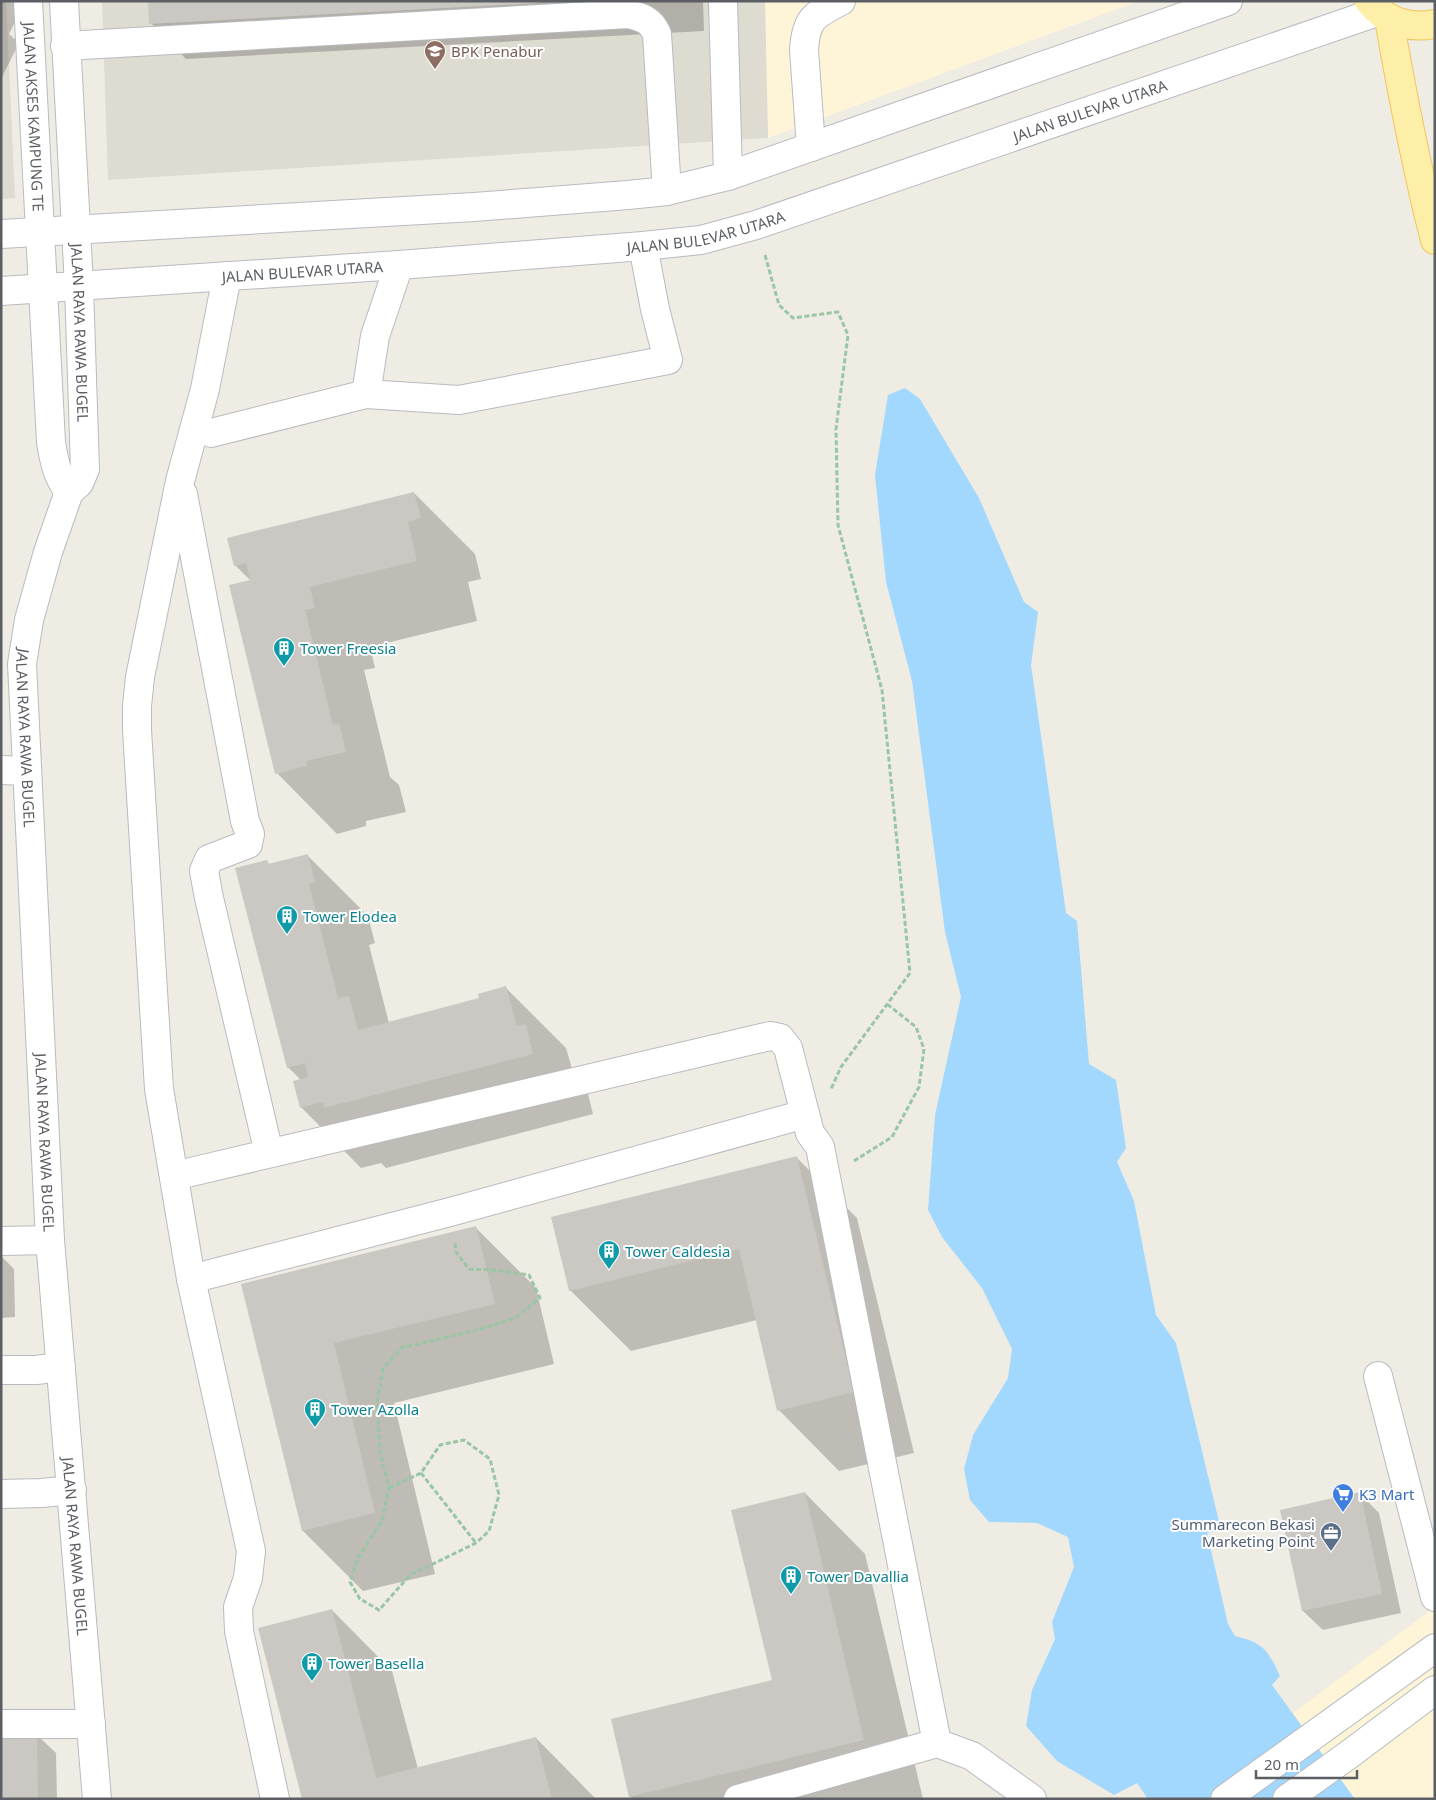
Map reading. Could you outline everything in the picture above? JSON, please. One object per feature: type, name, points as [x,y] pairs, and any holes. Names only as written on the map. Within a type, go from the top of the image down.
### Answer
[{"type":"main road","points":[[1378,11],[1403,24],[1418,26],[1435,24]]},
{"type":"main road","points":[[1378,11],[1401,88],[1435,240]]},
{"type":"street","name":"JALAN AKSES KAMPUNG TE","points":[[28,1],[40,232]]},
{"type":"street","points":[[64,1],[76,230]]},
{"type":"street","points":[[723,1],[728,176]]},
{"type":"street","points":[[812,147],[805,35],[811,20],[841,1]]},
{"type":"street","points":[[1,234],[484,206],[667,191],[728,176],[1228,1]]},
{"type":"street","name":"JALAN BULEVAR UTARA","points":[[1,291],[399,265],[702,240],[756,225],[1378,11]]},
{"type":"street","points":[[66,46],[618,14],[640,16],[652,24],[657,34],[667,191]]},
{"type":"street","name":"JALAN RAYA RAWA BUGEL","points":[[76,230],[85,469],[79,483],[69,492],[48,552],[29,620],[22,664],[14,770],[50,1240],[97,1799]]},
{"type":"street","points":[[40,232],[51,442],[57,472],[69,492]]},
{"type":"street","points":[[211,433],[366,394],[459,400],[668,360],[643,246]]},
{"type":"street","points":[[366,394],[375,336],[399,265]]},
{"type":"street","points":[[227,276],[204,389],[180,481],[140,677],[137,730],[159,1089],[192,1280],[251,1552],[248,1578],[238,1607],[239,1631],[275,1799]]},
{"type":"street","points":[[180,481],[245,821],[250,834],[248,844],[209,859],[204,871],[269,1153]]},
{"type":"street","points":[[174,1176],[770,1036],[780,1038],[788,1048],[808,1123],[820,1147],[937,1743]]},
{"type":"street","points":[[192,1280],[450,1212],[808,1123]]},
{"type":"street","points":[[1,1241],[50,1240]]},
{"type":"street","points":[[1,1370],[36,1370],[61,1367]]},
{"type":"street","points":[[1378,1376],[1435,1597]]},
{"type":"street","points":[[1,1494],[72,1490]]},
{"type":"street","points":[[1225,1799],[1435,1648]]},
{"type":"street","points":[[1287,1799],[1435,1690]]},
{"type":"street","points":[[1,1724],[91,1724]]},
{"type":"street","points":[[738,1799],[937,1743],[972,1756],[1032,1799]]},
{"type":"path","points":[[756,225],[779,305],[793,318],[838,312],[848,335],[836,429],[838,525],[882,690],[910,973],[841,1067],[808,1123]]},
{"type":"path","points":[[826,1179],[892,1137],[919,1087],[924,1049],[916,1027],[887,1004]]},
{"type":"path","points":[[389,1488],[421,1473],[440,1445],[464,1440],[490,1459],[498,1495],[488,1530],[476,1543],[410,1575],[379,1610],[360,1599],[350,1582],[358,1558],[382,1522],[389,1488],[380,1450],[377,1403],[383,1369],[401,1348],[481,1329],[515,1318],[540,1298],[529,1275],[469,1269],[456,1252],[450,1212]]},
{"type":"path","points":[[421,1473],[476,1543]]},
{"type":"shaded area","points":[[1,1],[6,1],[15,198],[1,199]]},
{"type":"shaded area","name":"BPK Penabur","points":[[102,1],[765,1],[768,138],[108,180]]},
{"type":"shaded area","points":[[765,1],[1139,1],[768,138]]},
{"type":"shaded area","points":[[1435,1607],[1435,1799],[1169,1799],[1293,1713]]},
{"type":"water","points":[[905,388],[920,399],[979,498],[1024,602],[1038,612],[1031,665],[1066,913],[1077,921],[1089,1064],[1116,1080],[1126,1148],[1117,1162],[1134,1201],[1156,1315],[1176,1343],[1221,1530],[1207,1533],[1228,1624],[1235,1636],[1259,1645],[1268,1654],[1280,1676],[1272,1685],[1355,1799],[1148,1799],[1137,1783],[1114,1795],[1057,1761],[1026,1726],[1032,1690],[1055,1639],[1052,1622],[1074,1567],[1068,1537],[1037,1523],[989,1522],[970,1500],[964,1469],[973,1435],[1008,1378],[1012,1349],[982,1288],[942,1237],[928,1210],[935,1115],[961,997],[945,932],[912,681],[886,582],[875,475],[888,395]]},
{"type":"building","points":[[148,1],[539,1],[539,3],[149,24]]},
{"type":"building","name":"Tower Freesia","points":[[414,492],[421,518],[408,522],[417,561],[310,587],[315,608],[305,610],[333,725],[339,723],[346,752],[306,761],[307,766],[275,774],[229,585],[250,580],[246,563],[234,566],[227,538]]},
{"type":"building","name":"Tower Elodea","points":[[308,854],[315,882],[309,884],[338,998],[349,996],[358,1030],[479,998],[478,994],[506,986],[517,1026],[526,1024],[533,1054],[324,1108],[323,1102],[300,1108],[293,1081],[308,1077],[305,1063],[287,1068],[235,868],[267,860],[268,864]]},
{"type":"building","name":"Tower Caldesia","points":[[797,1156],[854,1392],[777,1411],[739,1249],[569,1291],[551,1217]]},
{"type":"building","name":"Tower Azolla","points":[[476,1226],[495,1304],[334,1343],[375,1513],[302,1531],[241,1284]]},
{"type":"building","name":"Tower Davallia","points":[[805,1492],[864,1740],[629,1797],[611,1719],[772,1680],[731,1510]]},
{"type":"building","name":"Summarecon Bekasi Marketing Point","points":[[1360,1492],[1382,1594],[1302,1611],[1280,1510]]},
{"type":"building","name":"Tower Basella","points":[[332,1609],[376,1778],[536,1737],[552,1799],[302,1799],[258,1628]]},
{"type":"building","points":[[37,1732],[38,1799],[1,1799],[1,1733]]},
{"type":"place","name":"BPK Penabur","points":[[435,70]]},
{"type":"place","name":"Tower Freesia","points":[[284,667]]},
{"type":"place","name":"Tower Elodea","points":[[287,935]]},
{"type":"place","name":"Tower Caldesia","points":[[609,1270]]},
{"type":"place","name":"Tower Azolla","points":[[315,1428]]},
{"type":"place","name":"K3 Mart","points":[[1343,1513]]},
{"type":"place","name":"Summarecon Bekasi Marketing Point","points":[[1331,1552]]},
{"type":"place","name":"Tower Davallia","points":[[791,1595]]},
{"type":"place","name":"Tower Basella","points":[[312,1682]]}]
